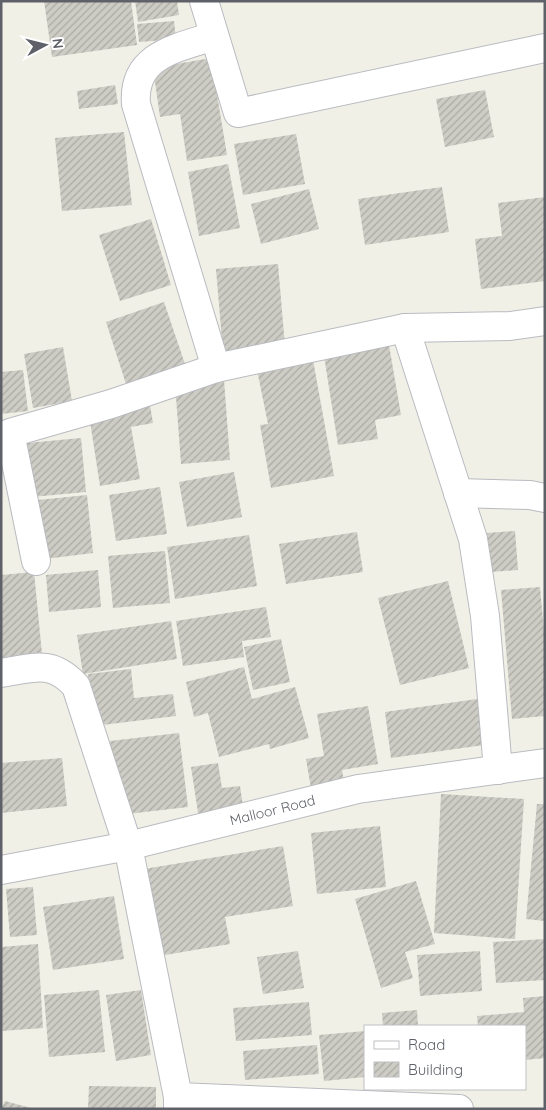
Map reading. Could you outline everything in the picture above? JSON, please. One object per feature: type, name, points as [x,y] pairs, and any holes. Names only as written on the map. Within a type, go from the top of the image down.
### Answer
[{"type":"street","points":[[204,1],[238,113],[545,48]]},
{"type":"street","points":[[214,36],[160,56],[147,64],[138,76],[134,90],[136,104],[216,368]]},
{"type":"street","points":[[36,561],[10,433],[111,404],[216,368],[405,328],[510,326],[545,321]]},
{"type":"street","points":[[405,328],[473,539],[485,616],[498,770]]},
{"type":"street","points":[[458,493],[521,494],[545,498]]},
{"type":"street","points":[[1,673],[43,667],[64,673],[76,686],[128,846],[178,1103],[459,1109]]},
{"type":"street","name":"Malloor Road","points":[[1,870],[128,846],[358,789],[545,763]]},
{"type":"building","points":[[44,1],[131,1],[137,45],[52,57]]},
{"type":"building","points":[[135,1],[177,1],[179,15],[138,22]]},
{"type":"building","points":[[174,21],[176,39],[139,42],[137,24]]},
{"type":"building","points":[[211,58],[227,155],[187,161],[180,114],[160,117],[153,68]]},
{"type":"building","points":[[115,85],[118,104],[79,109],[77,91]]},
{"type":"building","points":[[485,90],[494,137],[445,147],[436,99]]},
{"type":"building","points":[[124,132],[132,205],[62,211],[55,138]]},
{"type":"building","points":[[296,134],[305,184],[243,195],[234,144]]},
{"type":"building","points":[[228,164],[240,228],[199,236],[188,172]]},
{"type":"building","points":[[442,187],[449,232],[365,245],[358,199]]},
{"type":"building","points":[[309,189],[319,229],[261,244],[251,204]]},
{"type":"building","points":[[545,197],[545,281],[481,289],[475,239],[502,236],[498,203]]},
{"type":"building","points":[[151,219],[171,285],[120,301],[99,235]]},
{"type":"building","points":[[278,264],[285,346],[223,352],[216,269]]},
{"type":"building","points":[[164,302],[185,364],[126,384],[106,322]]},
{"type":"building","points":[[389,345],[401,415],[375,420],[378,439],[338,445],[324,356]]},
{"type":"building","points":[[63,347],[72,401],[33,408],[24,354]]},
{"type":"building","points":[[313,360],[334,476],[271,488],[260,425],[268,424],[257,370]]},
{"type":"building","points":[[23,370],[28,411],[1,414],[1,372]]},
{"type":"building","points":[[224,380],[230,460],[181,464],[175,384]]},
{"type":"building","points":[[150,405],[153,423],[131,427],[140,479],[100,486],[89,415]]},
{"type":"building","points":[[81,438],[86,492],[32,497],[27,443]]},
{"type":"building","points":[[234,472],[242,517],[187,527],[179,482]]},
{"type":"building","points":[[160,487],[167,534],[116,541],[109,495]]},
{"type":"building","points":[[87,495],[93,553],[45,559],[38,500]]},
{"type":"building","points":[[515,531],[518,570],[491,572],[487,533]]},
{"type":"building","points":[[357,532],[363,572],[286,584],[279,544]]},
{"type":"building","points":[[249,535],[257,586],[175,599],[167,547]]},
{"type":"building","points":[[165,551],[170,603],[113,608],[108,556]]},
{"type":"building","points":[[98,570],[101,607],[49,612],[46,575]]},
{"type":"building","points":[[34,572],[43,664],[1,668],[1,575]]},
{"type":"building","points":[[448,581],[469,668],[400,685],[378,598]]},
{"type":"building","points":[[540,587],[545,643],[545,716],[512,719],[501,590]]},
{"type":"building","points":[[266,607],[271,637],[242,641],[244,657],[183,666],[176,621]]},
{"type":"building","points":[[171,621],[177,659],[83,674],[77,635]]},
{"type":"building","points":[[281,639],[290,682],[253,690],[244,647]]},
{"type":"building","points":[[244,667],[252,699],[295,687],[309,738],[270,749],[269,744],[219,757],[208,713],[194,717],[186,682]]},
{"type":"building","points":[[131,669],[134,698],[173,694],[176,716],[94,726],[88,674]]},
{"type":"building","points":[[477,699],[484,745],[391,758],[385,712]]},
{"type":"building","points":[[368,706],[378,764],[342,770],[345,788],[312,794],[306,759],[324,756],[317,714]]},
{"type":"building","points":[[179,733],[188,807],[119,815],[110,741]]},
{"type":"building","points":[[62,758],[67,806],[1,813],[1,763]]},
{"type":"building","points":[[218,763],[222,788],[240,786],[244,813],[199,819],[191,767]]},
{"type":"building","points":[[441,794],[524,799],[515,939],[434,933]]},
{"type":"building","points":[[537,804],[545,804],[545,921],[526,919]]},
{"type":"building","points":[[380,826],[386,887],[317,894],[311,833]]},
{"type":"building","points":[[283,846],[293,906],[225,917],[230,944],[159,956],[144,869]]},
{"type":"building","points":[[416,881],[435,944],[405,952],[413,978],[381,988],[355,899]]},
{"type":"building","points":[[33,887],[37,935],[10,937],[6,889]]},
{"type":"building","points":[[114,896],[124,959],[53,970],[43,907]]},
{"type":"building","points":[[545,939],[545,980],[496,983],[493,942]]},
{"type":"building","points":[[38,944],[43,1028],[1,1031],[1,947]]},
{"type":"building","points":[[298,951],[304,988],[263,994],[257,957]]},
{"type":"building","points":[[480,951],[482,991],[420,996],[417,955]]},
{"type":"building","points":[[99,990],[105,1052],[49,1057],[44,995]]},
{"type":"building","points":[[141,990],[151,1055],[116,1061],[106,995]]},
{"type":"building","points":[[545,996],[545,1058],[526,1060],[526,1025],[478,1025],[477,1016],[524,1012],[523,998]]},
{"type":"building","points":[[309,1002],[312,1035],[236,1041],[233,1008]]},
{"type":"building","points":[[417,1010],[418,1025],[383,1025],[382,1013]]},
{"type":"building","points":[[364,1031],[364,1077],[324,1081],[319,1035]]},
{"type":"building","points":[[317,1045],[319,1074],[245,1080],[243,1051]]},
{"type":"building","points":[[89,1086],[156,1087],[156,1109],[88,1109]]},
{"type":"building","points":[[5,1101],[31,1108],[31,1109],[1,1109]]}]
